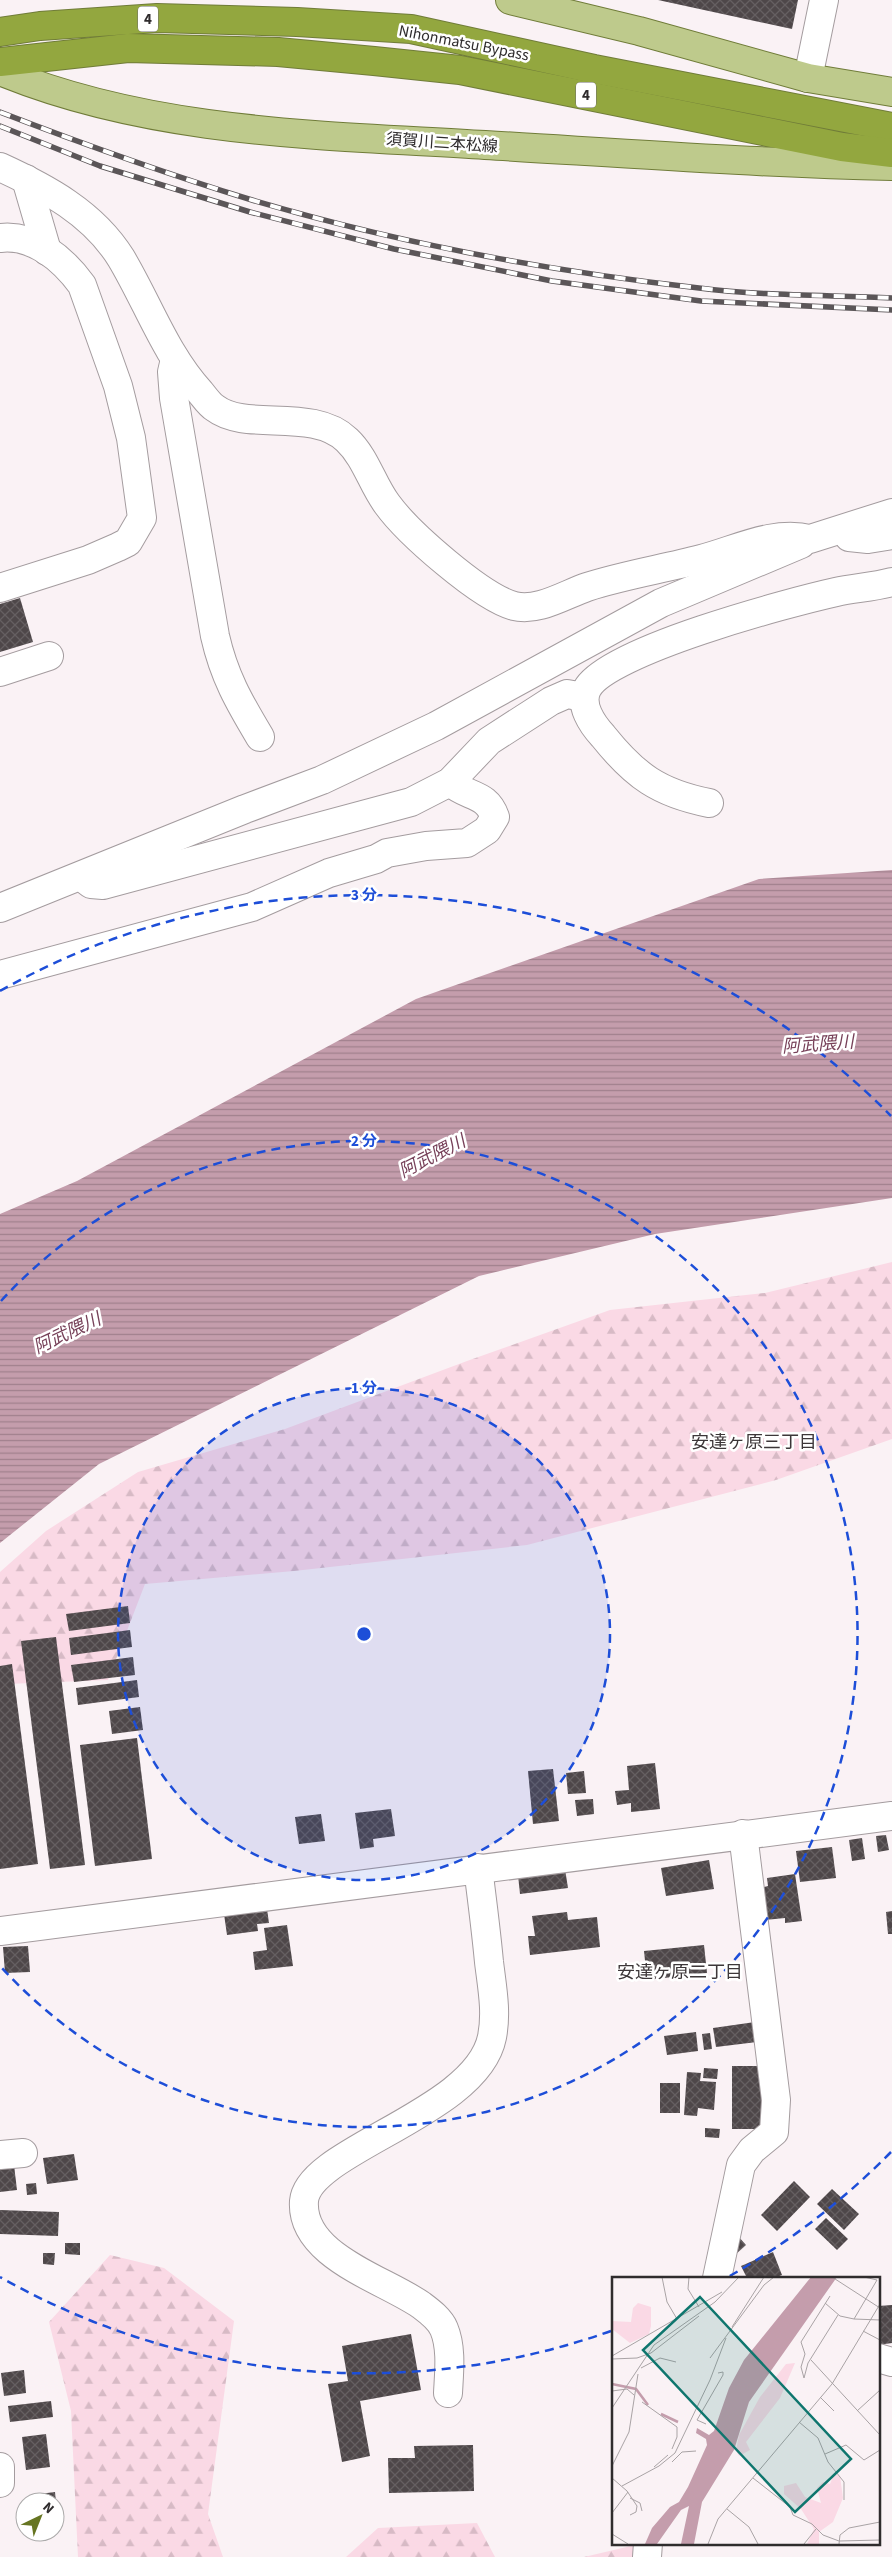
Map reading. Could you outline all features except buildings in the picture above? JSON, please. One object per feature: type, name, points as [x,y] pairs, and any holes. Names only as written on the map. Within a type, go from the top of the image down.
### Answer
[{"type":"highway","name":"Nihonmatsu Bypass","points":[[0,32],[40,26],[157,18],[297,22],[412,29],[614,73],[892,127]]},
{"type":"highway","name":"Nihonmatsu Bypass","points":[[0,62],[128,48],[278,52],[460,70],[842,148],[892,153]]},
{"type":"main road","points":[[522,1],[808,78],[892,92]]},
{"type":"main road","name":"須賀川二本松線","points":[[0,71],[41,88],[161,118],[278,132],[696,158],[892,166]]},
{"type":"street","points":[[808,78],[824,0]]},
{"type":"street","points":[[0,167],[26,179],[75,208],[104,236],[120,256],[186,377],[215,409],[252,419],[310,423],[326,428],[346,439],[366,464],[387,504],[410,529],[476,585],[497,599],[517,606],[530,607],[620,577],[703,559],[754,543],[796,535],[810,539]]},
{"type":"street","points":[[26,179],[48,251]]},
{"type":"street","points":[[0,238],[27,240],[48,251],[72,272],[88,298],[118,386],[131,438],[142,518],[128,542],[118,548],[88,560],[0,588]]},
{"type":"street","points":[[175,359],[172,372],[174,398],[222,666],[238,701],[260,737]]},
{"type":"street","points":[[0,908],[350,768],[444,722],[662,603],[786,552],[810,539],[892,513]]},
{"type":"street","points":[[838,531],[847,536],[868,539],[892,535]]},
{"type":"street","points":[[709,803],[680,798],[655,786],[624,761],[597,729],[588,714],[584,697],[593,681],[604,672],[654,648],[801,600],[892,582]]},
{"type":"street","points":[[0,672],[48,656]]},
{"type":"street","points":[[80,876],[91,884],[103,885],[411,802],[450,782],[490,741],[521,720],[567,694],[584,697]]},
{"type":"street","points":[[0,975],[252,906],[329,873],[376,859],[387,853],[426,846],[467,842],[487,830],[495,818],[491,805],[483,798],[460,790],[450,782]]},
{"type":"street","points":[[0,1931],[892,1816]]},
{"type":"street","points":[[717,2277],[741,2165],[752,2150],[774,2132],[776,2118],[776,2100],[743,1834]]},
{"type":"street","points":[[448,2393],[448,2347],[444,2328],[432,2313],[413,2300],[323,2247],[310,2231],[304,2216],[304,2198],[310,2186],[319,2176],[374,2139],[448,2096],[467,2080],[482,2060],[492,2038],[495,2012],[478,1868]]},
{"type":"street","points":[[0,2467],[0,2483]]},
{"type":"street","points":[[648,2544],[648,2557]]},
{"type":"green space","points":[[892,1262],[892,1439],[776,1480],[527,1545],[294,1571],[145,1584],[108,1680],[7,1684],[0,1678],[0,1572],[46,1531],[138,1472],[285,1429],[610,1310],[765,1293]]},
{"type":"green space","points":[[110,2255],[164,2268],[234,2321],[208,2514],[223,2557],[78,2557],[71,2411],[49,2322]]},
{"type":"green space","points":[[477,2523],[495,2557],[346,2557],[378,2528]]},
{"type":"green space","points":[[635,2545],[640,2557],[584,2557]]},
{"type":"water","name":"阿武隈川","points":[[892,870],[892,1198],[655,1234],[479,1276],[99,1464],[0,1543],[0,1214],[77,1181],[416,999],[759,879]]},
{"type":"railway","points":[[0,112],[62,136],[252,200],[362,230],[474,254],[586,273],[723,291],[892,298]]},
{"type":"railway","points":[[0,126],[100,166],[250,212],[394,249],[552,281],[701,301],[892,310]]},
{"type":"district","name":"安達ヶ原三丁目","points":[[754,1442]]},
{"type":"district","name":"安達ヶ原二丁目","points":[[680,1972]]}]
